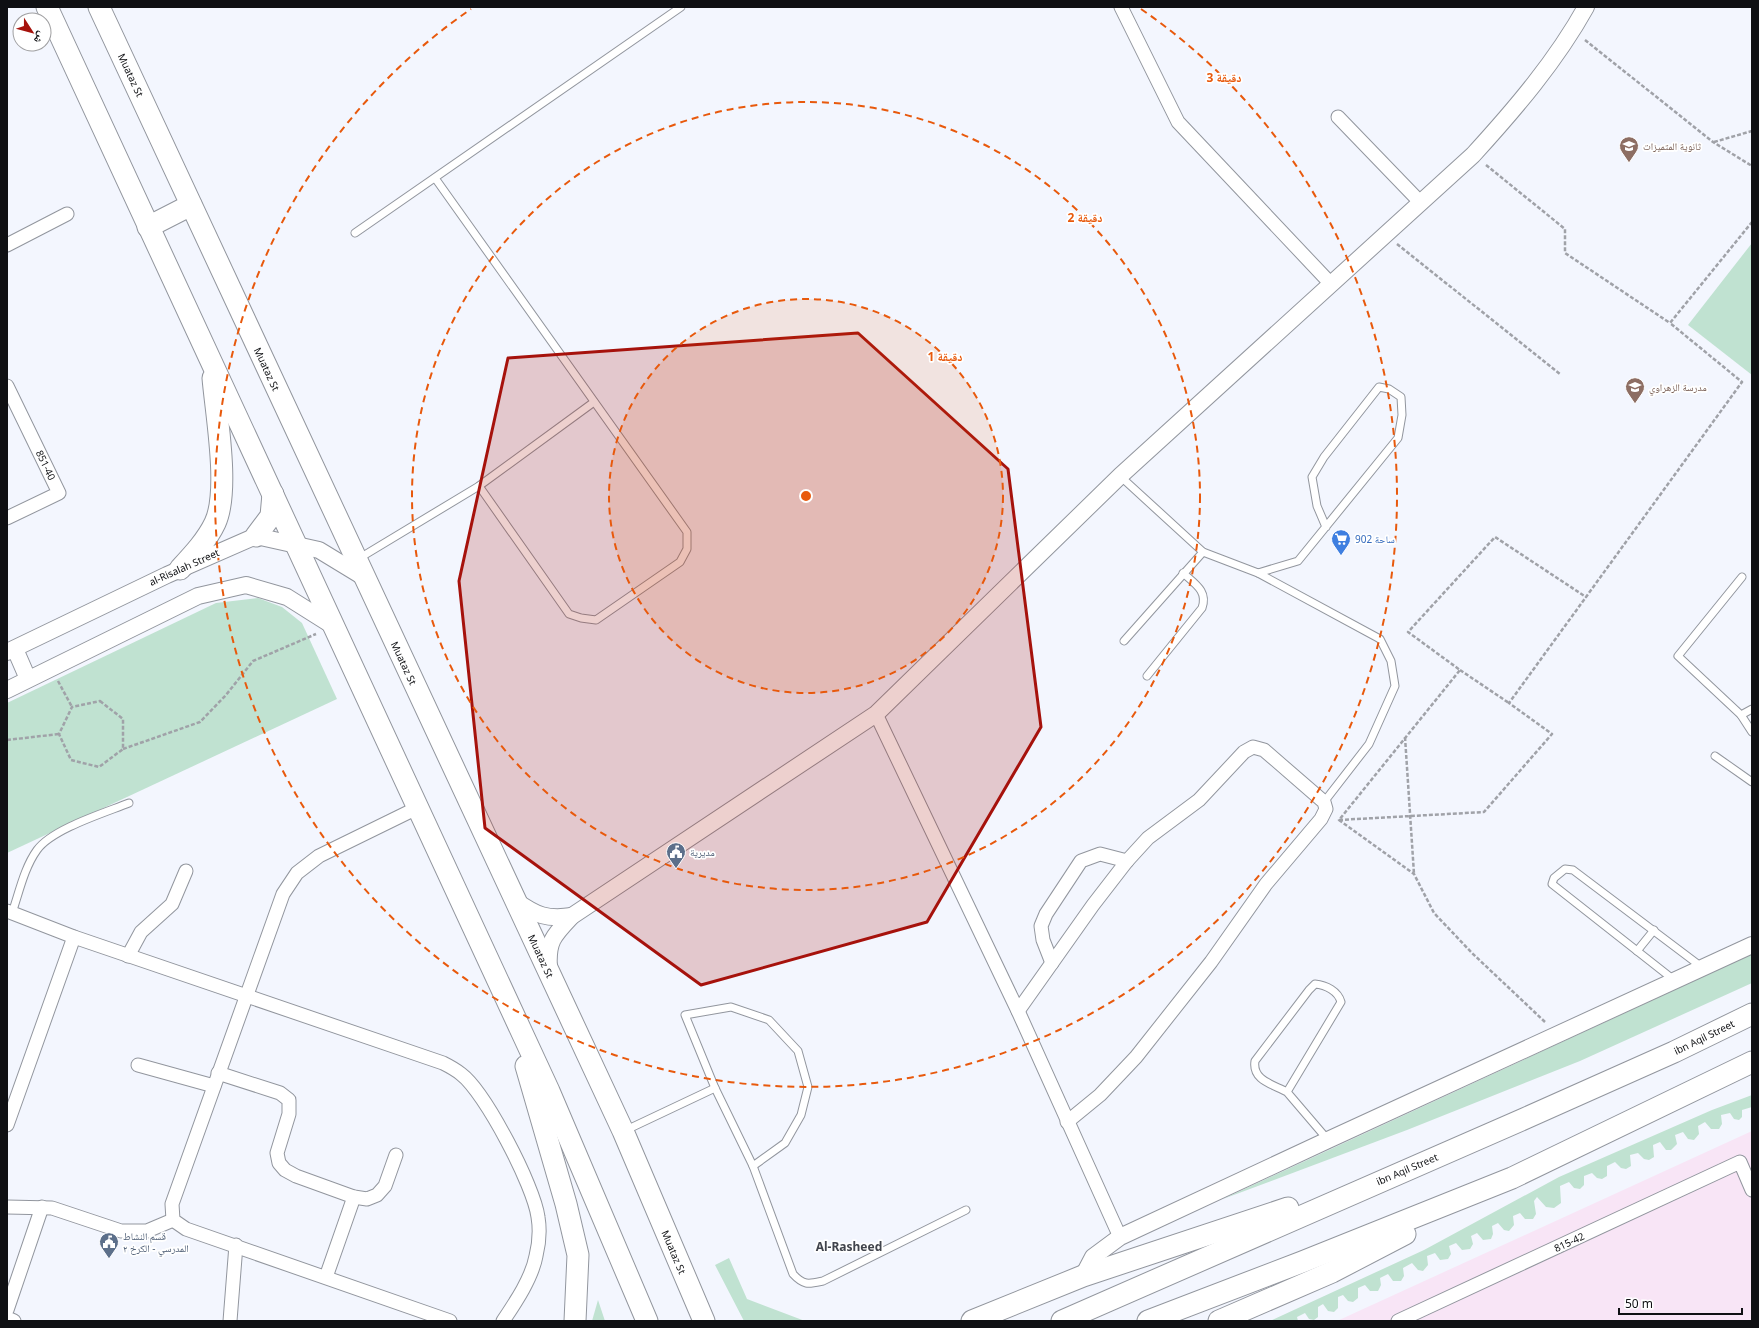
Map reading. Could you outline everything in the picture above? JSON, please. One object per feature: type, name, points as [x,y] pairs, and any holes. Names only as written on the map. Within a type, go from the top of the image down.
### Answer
[{"type":"main road","points":[[47,7],[549,1091],[647,1321]]},
{"type":"main road","name":"Muataz St","points":[[99,7],[623,1132],[704,1321]]},
{"type":"main road","points":[[148,227],[191,205]]},
{"type":"main road","points":[[180,569],[200,547],[216,522],[222,490],[221,460],[212,363]]},
{"type":"main road","points":[[256,536],[271,516],[273,494]]},
{"type":"main road","points":[[506,998],[566,1204],[578,1255],[575,1321]]},
{"type":"main road","name":"ibn Aqil Street","points":[[1062,1321],[1674,1052],[1752,1014]]},
{"type":"main road","points":[[1219,1321],[1332,1272],[1512,1178],[1752,1062]]},
{"type":"main road","points":[[1717,1078],[1752,1074]]},
{"type":"main road","points":[[1148,1321],[1302,1262],[1512,1178]]},
{"type":"main road","points":[[972,1321],[1083,1276],[1237,1224],[1380,1180]]},
{"type":"main road","points":[[688,1283],[718,1321]]},
{"type":"street","points":[[1121,7],[1178,122],[1332,284]]},
{"type":"street","points":[[549,973],[548,950],[557,932],[572,916],[876,714],[1120,476],[1473,155],[1520,104],[1573,30],[1586,7]]},
{"type":"street","points":[[1338,117],[1421,203]]},
{"type":"street","points":[[7,244],[67,214]]},
{"type":"street","name":"851-40","points":[[7,386],[59,493],[7,518]]},
{"type":"street","points":[[256,536],[296,543],[319,550],[360,569]]},
{"type":"street","name":"al-Risalah Street","points":[[11,651],[180,569],[256,536]]},
{"type":"street","points":[[7,690],[198,596],[246,585],[287,597],[333,626]]},
{"type":"street","points":[[11,651],[28,679]]},
{"type":"street","points":[[876,714],[1018,1011],[1120,1237]]},
{"type":"street","points":[[1018,1011],[1127,861],[1148,838],[1199,800],[1244,752],[1253,747],[1264,750],[1324,802],[1326,809],[1321,819],[1266,884],[1212,962],[1136,1057],[1100,1095],[1067,1122]]},
{"type":"street","points":[[173,1220],[172,1204],[283,894],[297,873],[319,856],[417,808]]},
{"type":"street","points":[[1052,963],[1043,940],[1041,926],[1046,914],[1081,860],[1100,854],[1127,861]]},
{"type":"street","points":[[128,956],[142,932],[172,904],[186,871]]},
{"type":"street","points":[[516,902],[534,914],[557,918],[572,916]]},
{"type":"street","points":[[9,912],[128,956],[443,1063],[462,1074],[479,1094],[525,1177],[531,1190],[538,1217],[536,1257],[523,1289],[503,1321]]},
{"type":"street","points":[[7,1125],[74,937]]},
{"type":"street","points":[[1083,1276],[1093,1257],[1120,1237],[1752,945]]},
{"type":"street","points":[[138,1065],[214,1086]]},
{"type":"street","points":[[218,1073],[280,1093],[288,1100],[289,1114],[277,1153],[279,1163],[285,1170],[296,1176],[354,1197],[367,1199],[377,1195],[385,1186],[396,1155]]},
{"type":"street","name":"815-42","points":[[1398,1321],[1740,1162],[1752,1190]]},
{"type":"street","points":[[326,1277],[354,1197]]},
{"type":"street","points":[[7,1206],[20,1208],[52,1208],[121,1231],[147,1231],[173,1220]]},
{"type":"street","points":[[7,1310],[42,1207]]},
{"type":"street","points":[[173,1220],[186,1229],[236,1245],[450,1321]]},
{"type":"street","points":[[230,1321],[236,1245]]},
{"type":"street","points":[[7,1318],[14,1321]]},
{"type":"lane","points":[[355,233],[681,7]]},
{"type":"lane","points":[[435,178],[687,532],[688,549],[680,562],[596,620],[581,618],[569,614],[479,486]]},
{"type":"lane","points":[[1258,573],[1298,562],[1398,438],[1402,415],[1401,397],[1389,389],[1379,387],[1324,457],[1312,477],[1317,506],[1326,527]]},
{"type":"lane","points":[[360,569],[479,486],[594,402]]},
{"type":"lane","points":[[1120,476],[1203,552],[1258,573],[1380,639],[1391,661],[1395,686],[1369,744],[1324,802]]},
{"type":"lane","points":[[1124,641],[1203,552]]},
{"type":"lane","points":[[1147,676],[1202,608],[1205,600],[1203,590],[1184,574]]},
{"type":"lane","points":[[1742,577],[1678,656],[1741,715],[1752,732]]},
{"type":"lane","points":[[1741,715],[1752,709]]},
{"type":"lane","points":[[1715,756],[1752,782]]},
{"type":"lane","points":[[9,912],[37,850],[52,836],[129,803]]},
{"type":"lane","points":[[1676,981],[1552,884],[1554,878],[1565,869],[1573,870],[1704,968]]},
{"type":"lane","points":[[1637,951],[1654,930]]},
{"type":"lane","points":[[1287,1092],[1340,1002],[1339,996],[1324,985],[1315,984],[1309,990],[1255,1061],[1254,1069],[1257,1076],[1287,1092],[1328,1140]]},
{"type":"lane","points":[[753,1166],[785,1143],[801,1115],[808,1087],[798,1051],[769,1020],[731,1007],[685,1015],[715,1088],[753,1166],[793,1274],[800,1282],[810,1284],[823,1281],[966,1210]]},
{"type":"lane","points":[[623,1132],[715,1088]]},
{"type":"path","points":[[1573,30],[1713,142],[1752,166]]},
{"type":"path","points":[[1713,142],[1752,131]]},
{"type":"path","points":[[1473,155],[1565,229],[1565,253],[1670,323],[1742,382],[1509,703]]},
{"type":"path","points":[[1670,323],[1752,222]]},
{"type":"path","points":[[1386,235],[1560,374]]},
{"type":"path","points":[[1339,820],[1484,812],[1552,734],[1408,632],[1496,537],[1586,597]]},
{"type":"path","points":[[58,734],[71,760],[99,767],[123,749],[200,722],[226,695],[253,661],[333,626]]},
{"type":"path","points":[[51,668],[72,707]]},
{"type":"path","points":[[1339,820],[1460,670]]},
{"type":"path","points":[[72,707],[100,701],[123,719],[123,749]]},
{"type":"path","points":[[58,734],[72,707]]},
{"type":"path","points":[[7,740],[58,734]]},
{"type":"path","points":[[1406,737],[1414,874],[1434,913],[1472,953],[1538,1013],[1557,1036]]},
{"type":"path","points":[[1339,820],[1414,874]]},
{"type":"highlighted area","points":[[858,333],[1008,469],[1041,727],[927,922],[701,985],[485,828],[459,581],[508,358]]},
{"type":"shaded area","points":[[1752,1131],[1752,1321],[1337,1321]]},
{"type":"green space","points":[[1752,243],[1752,375],[1688,325]]},
{"type":"green space","points":[[258,598],[282,607],[302,623],[337,699],[7,853],[7,703],[216,603]]},
{"type":"green space","points":[[1752,954],[1752,983],[1580,1061],[1407,1130],[1223,1199]]},
{"type":"green space","points":[[1752,1095],[1752,1107],[1742,1110],[1742,1117],[1739,1120],[1734,1119],[1730,1113],[1721,1115],[1722,1124],[1719,1129],[1711,1129],[1705,1122],[1698,1126],[1699,1134],[1694,1140],[1688,1139],[1683,1132],[1675,1135],[1677,1144],[1671,1150],[1666,1150],[1660,1142],[1653,1145],[1654,1157],[1649,1160],[1644,1159],[1638,1153],[1630,1155],[1631,1166],[1626,1169],[1621,1168],[1615,1162],[1607,1166],[1607,1176],[1602,1179],[1597,1178],[1592,1173],[1584,1176],[1584,1185],[1580,1189],[1574,1188],[1569,1182],[1560,1186],[1561,1203],[1554,1208],[1546,1207],[1537,1197],[1534,1201],[1536,1214],[1533,1219],[1525,1219],[1520,1213],[1513,1216],[1514,1225],[1509,1231],[1504,1230],[1498,1223],[1492,1226],[1493,1234],[1491,1239],[1483,1240],[1477,1233],[1471,1236],[1473,1244],[1470,1249],[1462,1250],[1456,1243],[1449,1246],[1451,1254],[1448,1259],[1440,1260],[1435,1253],[1427,1256],[1428,1265],[1423,1271],[1418,1270],[1412,1263],[1403,1268],[1404,1276],[1401,1281],[1393,1281],[1388,1274],[1380,1278],[1381,1285],[1378,1291],[1370,1291],[1365,1285],[1358,1288],[1358,1298],[1353,1302],[1348,1301],[1343,1295],[1338,1297],[1338,1308],[1334,1312],[1328,1311],[1323,1304],[1318,1307],[1318,1317],[1314,1320],[1309,1319],[1305,1313],[1297,1317],[1298,1321],[1270,1321],[1424,1250],[1559,1177],[1712,1110]]},
{"type":"green space","points":[[729,1258],[747,1299],[805,1321],[744,1321],[715,1265]]},
{"type":"green space","points":[[598,1300],[605,1321],[592,1321]]},
{"type":"place","name":"ثانوية المتميزات","points":[[1629,163]]},
{"type":"place","name":"مدرسة الزهراوي","points":[[1635,404]]},
{"type":"place","name":"ساحة 902","points":[[1341,556]]},
{"type":"place","name":"مديرية","points":[[676,869]]},
{"type":"place","name":"قسم النشاط المدرسي - الكرخ ٢","points":[[109,1259]]},
{"type":"district","name":"Al-Rasheed","points":[[849,1246]]}]
